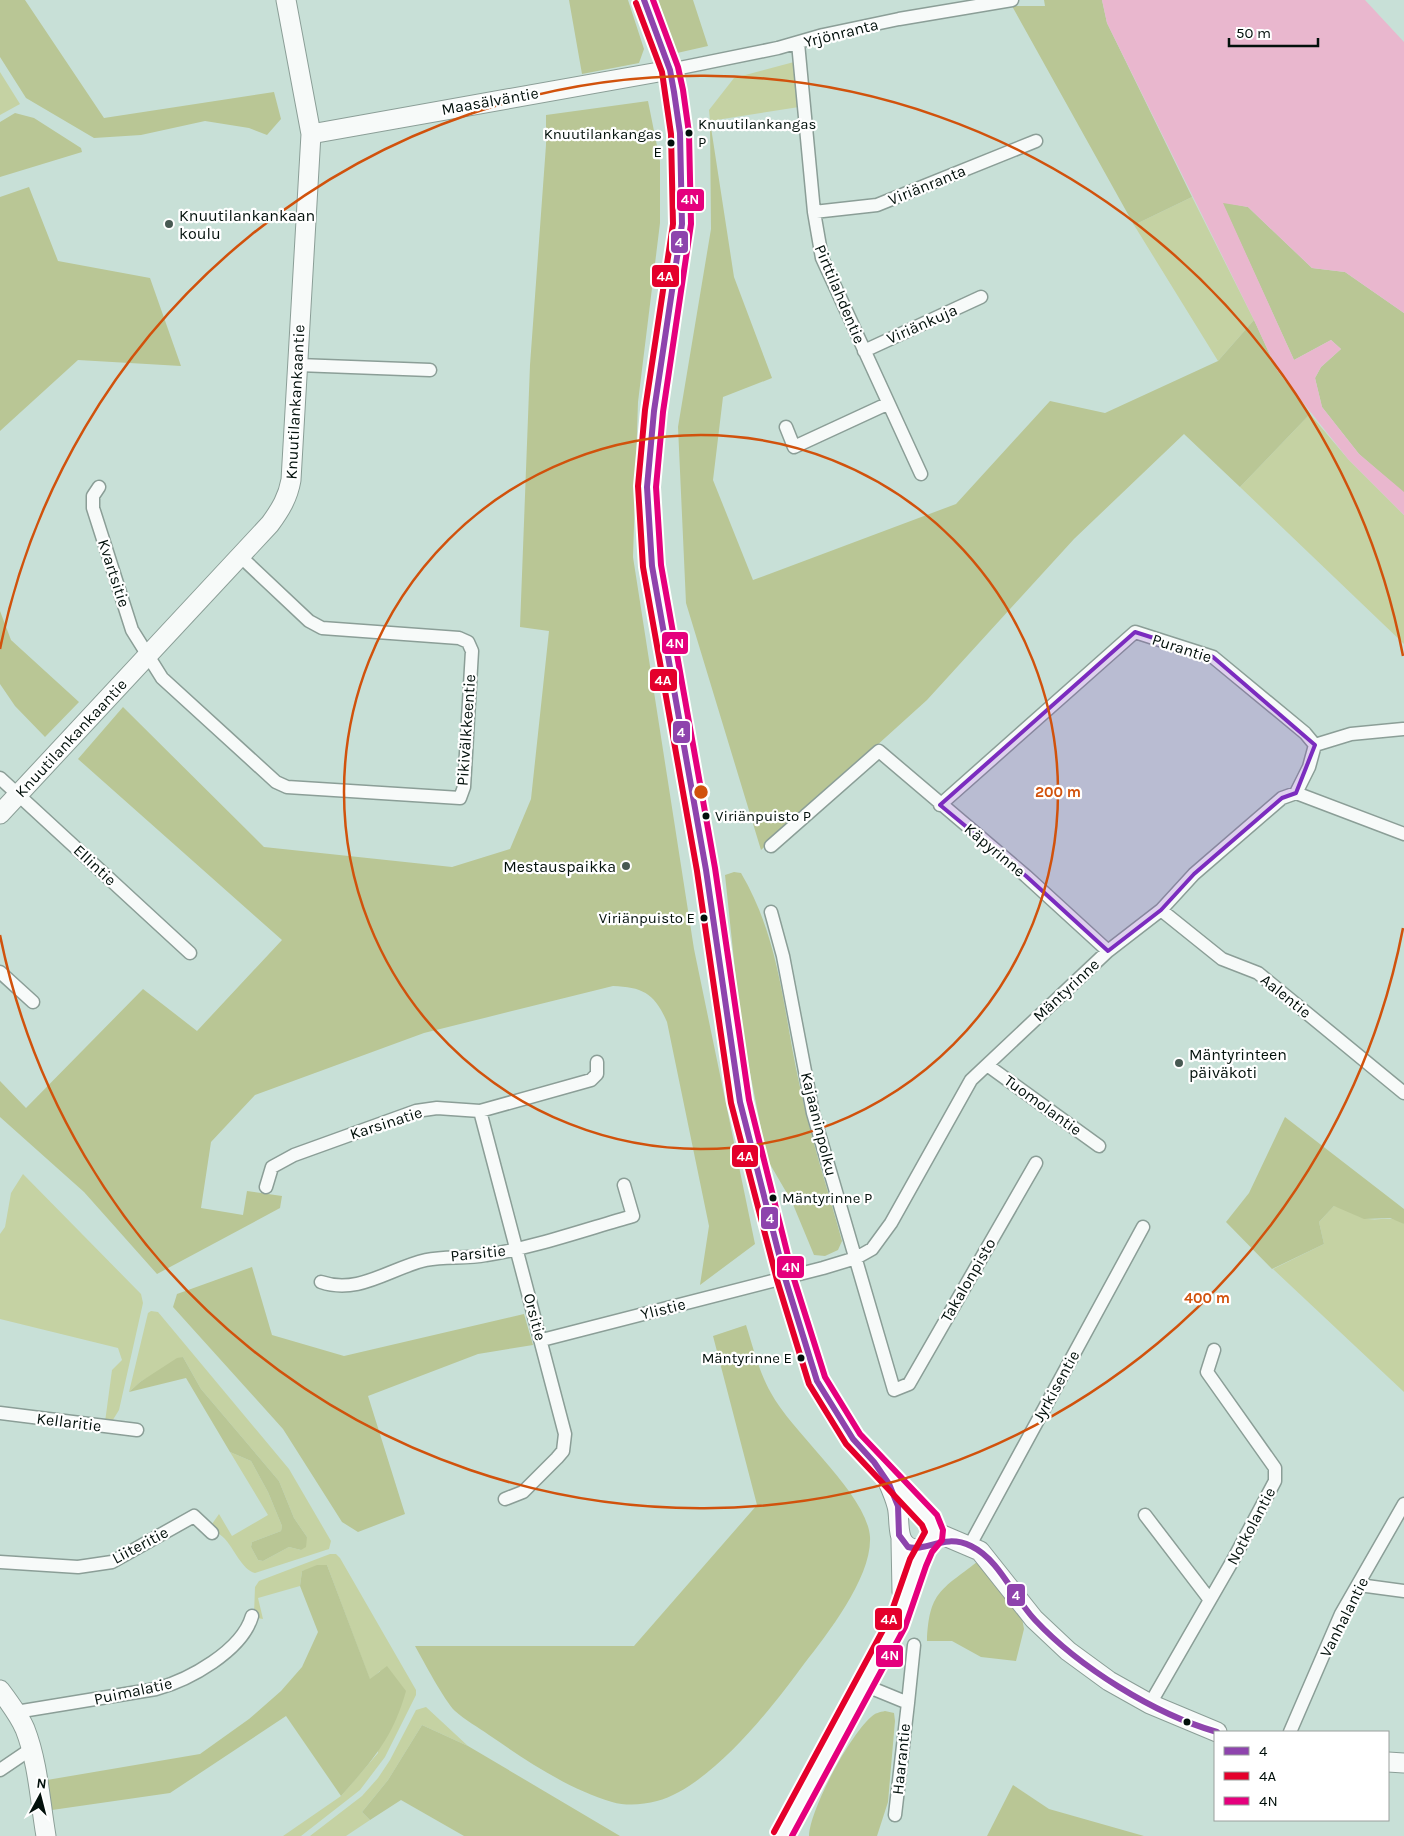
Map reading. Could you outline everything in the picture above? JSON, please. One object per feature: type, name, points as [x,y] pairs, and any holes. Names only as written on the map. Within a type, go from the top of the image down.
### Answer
[{"type":"main road","name":"Knuutilankankaantie","points":[[0,814],[270,524],[282,508],[289,494],[311,134],[286,0]]},
{"type":"main road","points":[[644,0],[670,70],[680,133],[682,224],[673,295],[654,411],[647,487],[652,566],[706,870],[740,1102],[784,1278],[817,1381],[853,1439],[874,1462],[928,1533]]},
{"type":"main road","name":"Maasälväntie","points":[[311,134],[670,70]]},
{"type":"main road","points":[[874,1462],[898,1506],[903,1581],[897,1623]]},
{"type":"main road","points":[[901,1534],[906,1518],[911,1515],[928,1533],[947,1541],[965,1544],[980,1551],[1034,1620],[1068,1651],[1109,1681],[1150,1704],[1216,1731]]},
{"type":"main road","points":[[901,1534],[913,1549],[928,1533]]},
{"type":"main road","points":[[782,1836],[897,1623],[928,1533]]},
{"type":"main road","points":[[0,1690],[16,1712],[31,1749],[46,1836]]},
{"type":"main road","points":[[1389,1762],[1404,1763]]},
{"type":"street","name":"Yrjönranta","points":[[670,70],[899,19],[1012,0]]},
{"type":"street","name":"Pirttilahdentie","points":[[798,43],[814,212],[822,258],[887,404],[921,474]]},
{"type":"street","name":"Viriänranta","points":[[814,212],[877,205],[1036,142]]},
{"type":"street","name":"Viriänkuja","points":[[864,351],[981,297]]},
{"type":"street","points":[[298,365],[430,370]]},
{"type":"street","points":[[786,427],[794,447],[887,404]]},
{"type":"street","name":"Kvartsitie","points":[[99,487],[93,496],[93,508],[132,630],[147,656]]},
{"type":"street","name":"Pikivälkkeentie","points":[[147,656],[162,678],[276,782],[287,787],[460,798],[464,788],[472,651],[468,642],[459,638],[322,628],[309,621],[240,556]]},
{"type":"street","name":"Purantie","points":[[940,805],[1135,632],[1218,660],[1305,733],[1315,745]]},
{"type":"street","points":[[1403,728],[1351,734],[1315,745],[1308,767],[1296,793],[1404,834]]},
{"type":"street","name":"Käpyrinne","points":[[771,846],[879,751],[940,805],[1026,876],[1108,951]]},
{"type":"street","name":"Ellintie","points":[[0,778],[190,953]]},
{"type":"street","name":"Mäntyrinne","points":[[784,1278],[856,1258],[872,1249],[891,1223],[971,1080],[1108,951],[1161,910],[1194,874],[1282,798],[1296,793]]},
{"type":"street","name":"Aalentie","points":[[1161,910],[1222,959],[1258,973],[1404,1093]]},
{"type":"street","name":"Kajaaninpolku","points":[[771,912],[783,956],[814,1113],[894,1390]]},
{"type":"street","points":[[0,972],[33,1002]]},
{"type":"street","name":"Karsinatie","points":[[266,1186],[272,1167],[279,1162],[408,1114],[437,1108],[480,1111],[591,1080],[597,1074],[597,1062]]},
{"type":"street","name":"Tuomolantie","points":[[987,1064],[1099,1146]]},
{"type":"street","name":"Orsitie","points":[[480,1111],[564,1428],[563,1451],[523,1492],[505,1499]]},
{"type":"street","name":"Takalonpisto","points":[[894,1390],[909,1384],[1036,1163]]},
{"type":"street","name":"Parsitie","points":[[321,1282],[346,1287],[361,1284],[423,1261],[444,1256],[488,1255],[633,1216],[624,1185]]},
{"type":"street","name":"Jyrkisentie","points":[[965,1544],[1143,1227]]},
{"type":"street","name":"Ylistie","points":[[542,1340],[784,1278]]},
{"type":"street","name":"Notkolantie","points":[[1150,1704],[1275,1481],[1275,1468],[1207,1372],[1214,1350]]},
{"type":"street","name":"Kellaritie","points":[[0,1413],[138,1430]]},
{"type":"street","name":"Vanhalantie","points":[[1290,1731],[1341,1614],[1404,1504]]},
{"type":"street","points":[[1145,1515],[1210,1600]]},
{"type":"street","name":"Liiteritie","points":[[0,1562],[78,1567],[112,1562],[194,1516],[212,1532]]},
{"type":"street","points":[[1359,1585],[1404,1591]]},
{"type":"street","name":"Puimalatie","points":[[16,1712],[173,1685],[187,1678],[230,1648],[245,1632],[252,1616]]},
{"type":"street","name":"Haarantie","points":[[895,1815],[914,1645]]},
{"type":"street","name":"Haarantie","points":[[864,1685],[908,1703]]},
{"type":"street","points":[[0,1770],[31,1749]]},
{"type":"highlighted area","points":[[1135,632],[1213,657],[1315,745],[1296,793],[1282,798],[1194,874],[1161,910],[1108,951],[1026,876],[940,805]]},
{"type":"green space","points":[[0,0],[25,0],[104,118],[274,92],[281,119],[267,135],[249,128],[205,121],[141,135],[94,138],[26,98],[0,57]]},
{"type":"green space","points":[[569,0],[628,0],[644,49],[639,63],[582,74]]},
{"type":"green space","points":[[658,0],[693,0],[708,46],[677,53]]},
{"type":"green space","points":[[1044,0],[1102,0],[1107,23],[1192,197],[1134,225],[1012,6],[1045,6]]},
{"type":"green space","points":[[794,62],[799,107],[710,121],[709,110],[734,78]]},
{"type":"green space","points":[[0,72],[20,104],[0,115]]},
{"type":"green space","points":[[648,101],[660,161],[660,223],[638,402],[633,557],[694,949],[755,1244],[700,1285],[709,1226],[667,1022],[658,1005],[647,994],[632,988],[613,986],[424,1033],[255,1095],[211,1142],[201,1208],[243,1215],[247,1191],[282,1196],[280,1208],[157,1274],[84,1192],[0,1117],[0,1081],[26,1108],[143,989],[197,1031],[282,940],[78,759],[123,707],[264,847],[452,867],[510,849],[531,799],[549,631],[520,627],[530,365],[546,145],[546,115]]},
{"type":"green space","points":[[15,113],[34,118],[81,148],[82,152],[0,177],[0,122]]},
{"type":"green space","points":[[710,121],[734,277],[772,378],[723,397],[713,480],[753,580],[956,504],[1050,401],[1105,413],[1218,361],[1254,320],[1277,370],[1310,414],[1240,487],[1184,434],[1074,539],[927,700],[761,850],[686,603],[678,427],[711,229]]},
{"type":"green space","points":[[29,187],[58,261],[150,278],[181,366],[78,360],[0,431],[0,197]]},
{"type":"green space","points":[[1192,197],[1254,320],[1218,361],[1134,225]]},
{"type":"green space","points":[[1222,202],[1248,207],[1312,268],[1345,272],[1404,313],[1404,493],[1359,454],[1322,407],[1315,378],[1321,367],[1341,349],[1331,340],[1294,360]]},
{"type":"green space","points":[[1310,414],[1348,459],[1404,515],[1404,644],[1240,487]]},
{"type":"green space","points":[[0,611],[11,640],[79,702],[45,737],[15,706],[0,684]]},
{"type":"green space","points":[[734,872],[741,873],[754,899],[773,951],[804,1106],[842,1241],[838,1250],[825,1256],[814,1255],[792,1202],[767,1159],[741,1027],[725,875]]},
{"type":"green space","points":[[1285,1117],[1404,1209],[1404,1224],[1390,1218],[1364,1219],[1334,1206],[1319,1222],[1324,1244],[1272,1269],[1226,1222],[1249,1193]]},
{"type":"green space","points":[[23,1174],[141,1294],[143,1303],[119,1410],[111,1423],[105,1422],[112,1370],[122,1360],[118,1348],[0,1319],[0,1234],[5,1227],[11,1193]]},
{"type":"green space","points":[[1334,1206],[1338,1206],[1363,1218],[1391,1219],[1404,1224],[1404,1392],[1273,1269],[1324,1244],[1319,1222]]},
{"type":"green space","points":[[252,1267],[272,1335],[344,1356],[524,1314],[533,1345],[478,1354],[368,1396],[405,1514],[358,1532],[342,1522],[283,1429],[173,1307],[177,1294]]},
{"type":"green space","points":[[151,1311],[158,1312],[289,1469],[331,1541],[329,1549],[255,1573],[246,1568],[228,1542],[216,1532],[212,1524],[219,1514],[232,1536],[268,1515],[230,1452],[251,1461],[268,1492],[282,1526],[281,1531],[252,1542],[251,1547],[258,1560],[263,1561],[289,1547],[301,1550],[307,1537],[294,1518],[279,1481],[201,1389],[183,1357],[140,1382],[129,1392],[148,1313]]},
{"type":"green space","points":[[746,1325],[760,1368],[771,1393],[795,1427],[843,1483],[866,1520],[870,1537],[869,1553],[856,1587],[836,1621],[775,1702],[738,1744],[698,1780],[677,1793],[646,1803],[628,1804],[612,1802],[580,1790],[548,1773],[518,1755],[455,1711],[445,1698],[415,1646],[634,1646],[757,1505],[713,1336]]},
{"type":"green space","points":[[183,1357],[201,1389],[279,1481],[294,1518],[307,1537],[306,1547],[301,1550],[289,1547],[263,1561],[258,1560],[251,1547],[252,1542],[281,1531],[282,1526],[268,1492],[251,1461],[230,1452],[186,1378],[129,1392],[140,1382],[177,1358]]},
{"type":"green space","points":[[330,1554],[336,1554],[340,1558],[416,1690],[416,1695],[385,1757],[360,1790],[301,1836],[283,1836],[341,1796],[378,1753],[380,1671],[370,1680],[327,1565],[302,1571],[300,1586],[258,1598],[263,1619],[257,1618],[254,1615],[255,1587],[259,1581]]},
{"type":"green space","points":[[977,1562],[1022,1618],[1024,1629],[1016,1661],[981,1657],[952,1641],[927,1641],[931,1612],[939,1594],[954,1579]]},
{"type":"green space","points":[[317,1565],[327,1565],[370,1679],[387,1666],[406,1691],[401,1708],[388,1736],[372,1760],[341,1796],[286,1716],[170,1793],[52,1810],[47,1780],[200,1754],[249,1719],[281,1691],[302,1667],[318,1632],[300,1586],[302,1571]]},
{"type":"green space","points":[[426,1707],[468,1746],[422,1725],[388,1780],[362,1812],[370,1820],[346,1836],[310,1836],[362,1796],[378,1778],[390,1760],[416,1710]]},
{"type":"green space","points":[[885,1711],[894,1713],[895,1721],[888,1802],[877,1836],[809,1836],[816,1809],[842,1755],[862,1726],[871,1717]]},
{"type":"green space","points":[[422,1725],[468,1746],[620,1836],[464,1836],[401,1800],[370,1820],[362,1812],[388,1780]]},
{"type":"green space","points":[[1013,1785],[1049,1809],[1144,1836],[987,1836]]},
{"type":"shaded area","points":[[1102,0],[1365,0],[1404,42],[1404,313],[1345,272],[1312,268],[1248,207],[1223,203],[1294,360],[1331,340],[1341,349],[1321,367],[1315,378],[1322,407],[1359,454],[1404,492],[1404,515],[1348,459],[1277,370],[1107,23]]},
{"type":"transit line","name":"4","points":[[644,0],[670,70],[674,92],[680,133],[682,224],[654,411],[647,487],[652,566],[706,870],[740,1102],[785,1278],[817,1381],[853,1439],[874,1462],[889,1484],[898,1506],[899,1535],[908,1547],[915,1548],[952,1541],[971,1546],[981,1552],[998,1570],[1035,1620],[1073,1655],[1143,1701],[1168,1714],[1214,1731]]},
{"type":"transit line","name":"4N","points":[[653,0],[678,67],[683,90],[689,133],[691,224],[663,412],[656,487],[661,565],[715,868],[749,1100],[793,1276],[825,1377],[860,1434],[937,1515],[943,1530],[942,1540],[932,1552],[926,1566],[905,1627],[792,1836]]},
{"type":"transit line","name":"4A","points":[[636,3],[662,72],[671,134],[673,224],[645,410],[638,486],[643,567],[697,871],[731,1103],[777,1280],[809,1384],[846,1444],[922,1525],[925,1532],[910,1559],[889,1619],[774,1832]]},
{"type":"place","name":"Knuutilankangas P","points":[[689,133]]},
{"type":"place","name":"Knuutilankangas E","points":[[671,143]]},
{"type":"place","name":"Knuutilankankaan koulu","points":[[169,224]]},
{"type":"place","name":"Viriänpuisto P","points":[[706,816]]},
{"type":"place","name":"Mestauspaikka","points":[[626,866]]},
{"type":"place","name":"Viriänpuisto E","points":[[704,918]]},
{"type":"place","name":"Mäntyrinteen päiväkoti","points":[[1179,1063]]},
{"type":"place","name":"Mäntyrinne P","points":[[773,1198]]},
{"type":"place","name":"Mäntyrinne E","points":[[801,1358]]}]
